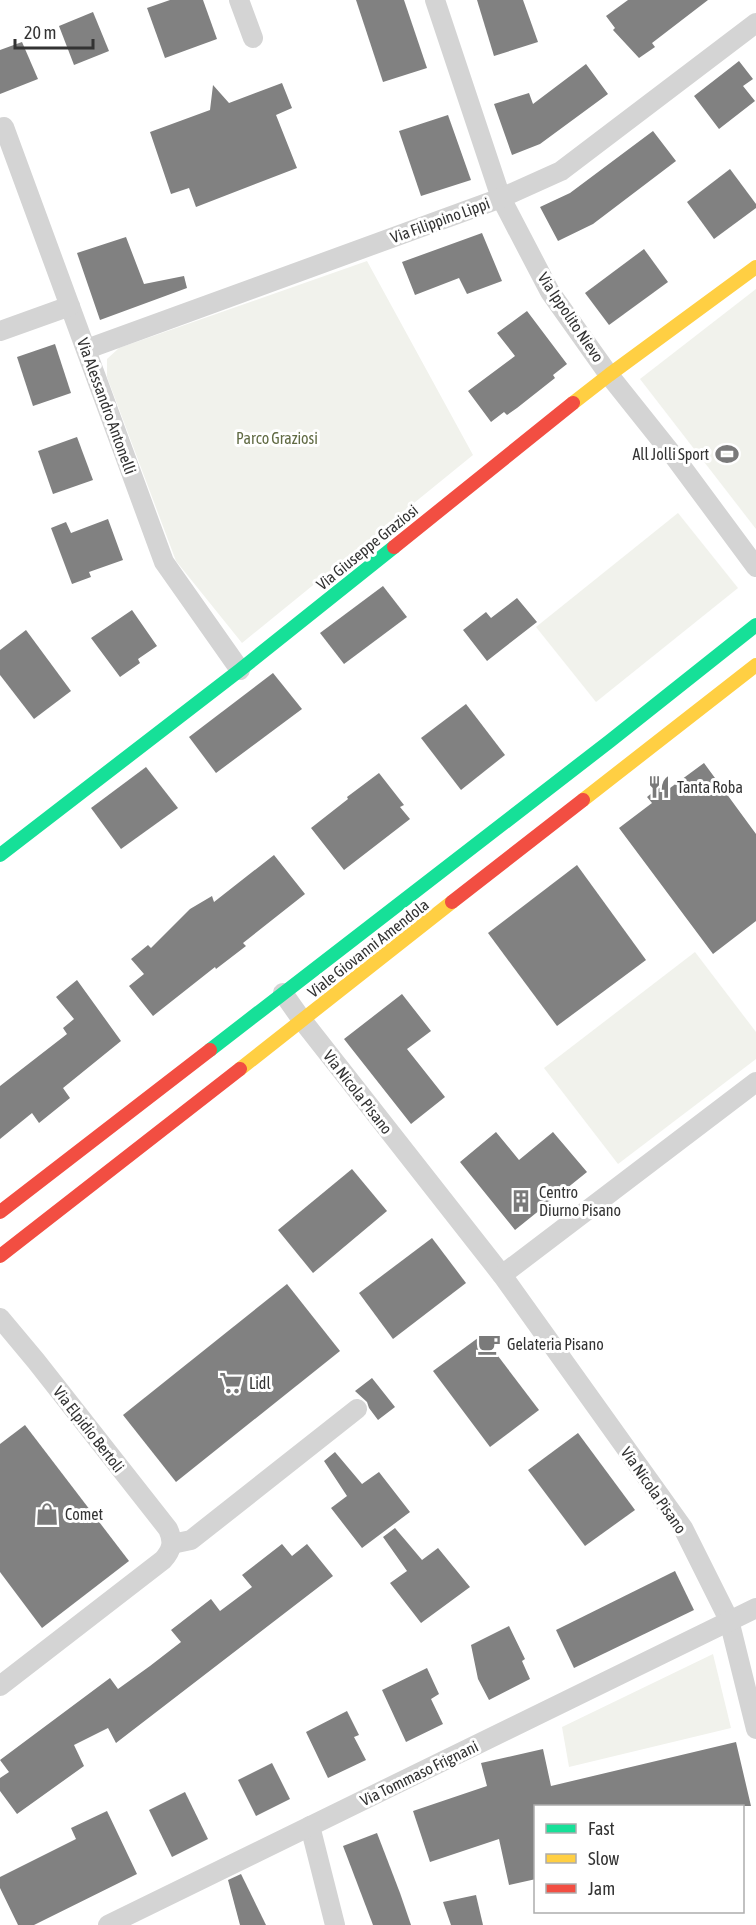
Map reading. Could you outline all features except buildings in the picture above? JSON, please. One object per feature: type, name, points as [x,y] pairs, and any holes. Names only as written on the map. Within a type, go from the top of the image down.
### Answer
[{"type":"main road","name":"Via Giuseppe Graziosi","points":[[0,855],[240,670],[609,375],[756,267]]},
{"type":"main road","name":"Viale Giovanni Amendola","points":[[0,1212],[756,625]]},
{"type":"main road","name":"Viale Giovanni Amendola","points":[[0,1256],[756,665]]},
{"type":"street","points":[[239,0],[253,38]]},
{"type":"street","name":"Via Ippolito Nievo","points":[[435,0],[501,198],[550,292],[609,375],[676,459],[756,567]]},
{"type":"street","name":"Via Filippino Lippi","points":[[87,349],[501,198],[561,171],[756,23]]},
{"type":"street","name":"Via Alessandro Antonelli","points":[[2,128],[87,349],[164,562],[240,670]]},
{"type":"street","points":[[0,331],[70,306]]},
{"type":"street","name":"Via Nicola Pisano","points":[[283,993],[501,1275],[683,1528],[729,1620],[756,1730]]},
{"type":"street","points":[[501,1275],[756,1082]]},
{"type":"street","name":"Via Elpidio Bertoli","points":[[0,1318],[168,1529],[172,1544]]},
{"type":"street","points":[[0,1686],[163,1560],[170,1552],[172,1544],[191,1540],[357,1409]]},
{"type":"street","name":"Via Tommaso Frignani","points":[[108,1925],[756,1608]]},
{"type":"street","points":[[310,1826],[335,1925]]},
{"type":"green space","name":"Parco Graziosi","points":[[367,261],[473,455],[242,643],[176,561],[107,377],[107,359],[119,348]]},
{"type":"green space","name":"All Jolli Sport","points":[[756,289],[756,529],[640,379]]},
{"type":"green space","points":[[678,513],[738,588],[596,702],[536,627]]},
{"type":"green space","points":[[695,952],[756,1032],[756,1059],[618,1164],[544,1068]]},
{"type":"green space","points":[[713,1654],[731,1728],[569,1767],[562,1727]]},
{"type":"traffic: fast","points":[[0,855],[240,670],[394,547]]},
{"type":"traffic: fast","points":[[210,1050],[610,741],[756,625]]},
{"type":"traffic: slow","points":[[573,403],[756,267]]},
{"type":"traffic: slow","points":[[583,800],[756,665]]},
{"type":"traffic: slow","points":[[240,1069],[452,902]]},
{"type":"traffic: jam","points":[[394,547],[573,403]]},
{"type":"traffic: jam","points":[[452,902],[583,800]]},
{"type":"traffic: jam","points":[[0,1212],[210,1050]]},
{"type":"traffic: jam","points":[[0,1256],[240,1069]]},
{"type":"place","name":"All Jolli Sport","points":[[727,454]]},
{"type":"place","name":"Tanta Roba","points":[[659,787]]},
{"type":"place","name":"Centro Diurno Pisano","points":[[521,1201]]},
{"type":"place","name":"Gelateria Pisano","points":[[489,1344]]},
{"type":"place","name":"Lidl","points":[[231,1383]]},
{"type":"place","name":"Comet","points":[[47,1514]]}]
